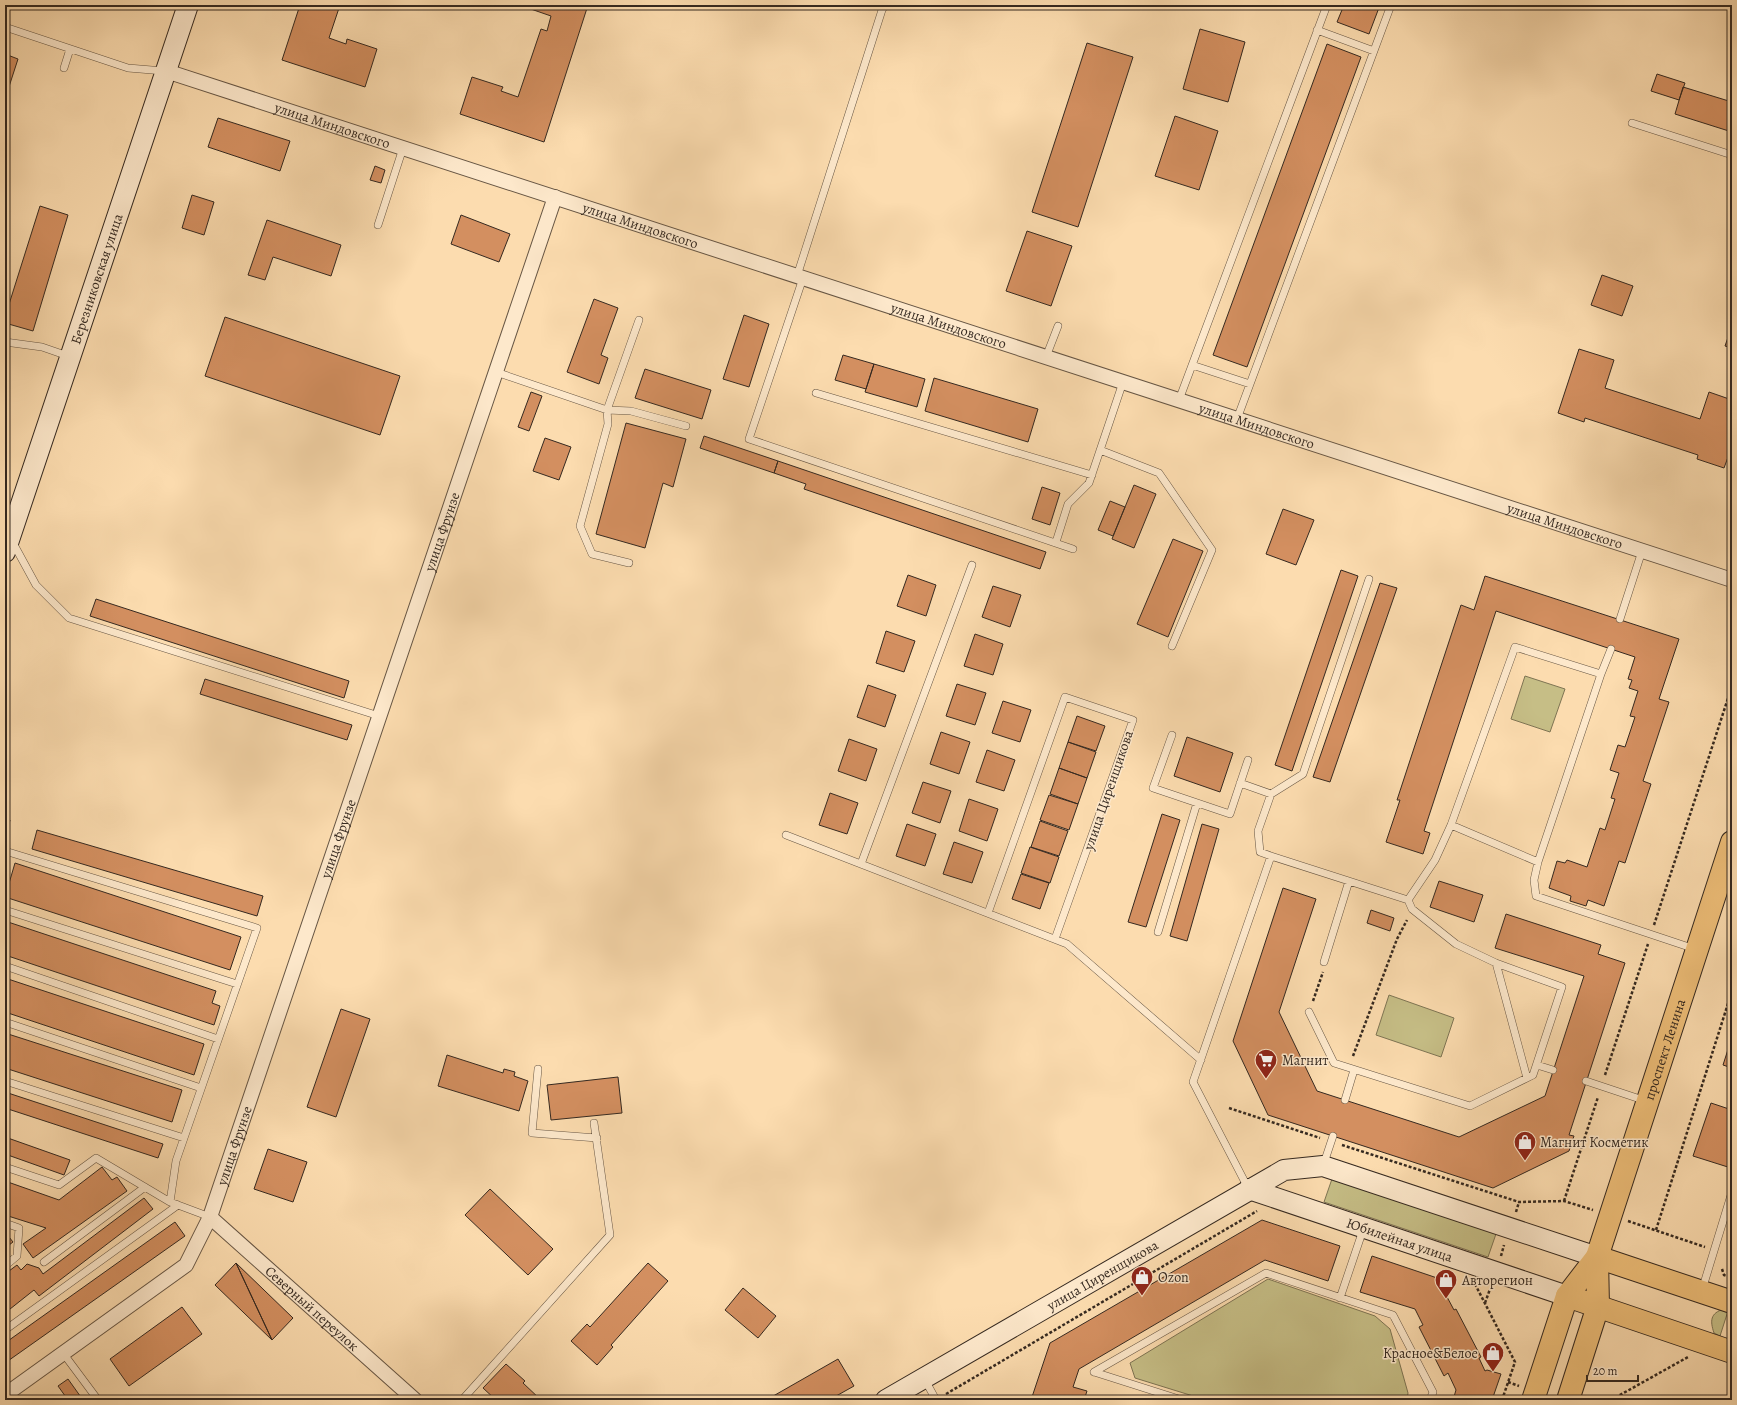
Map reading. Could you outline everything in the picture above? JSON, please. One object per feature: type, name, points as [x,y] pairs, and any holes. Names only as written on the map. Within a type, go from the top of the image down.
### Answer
[{"type":"main road","name":"проспект Ленина","points":[[1533,1400],[1567,1296],[1597,1257],[1732,842]]},
{"type":"main road","name":"проспект Ленина","points":[[1568,1400],[1598,1306],[1597,1257]]},
{"type":"main road","points":[[1597,1257],[1732,1302]]},
{"type":"main road","name":"Юбилейная улица","points":[[1567,1296],[1732,1352]]},
{"type":"street","name":"Березниковская улица","points":[[7,545],[188,5]]},
{"type":"street","name":"улица Миндовского","points":[[166,71],[1732,580]]},
{"type":"street","name":"улица Фрунзе","points":[[5,1395],[186,1265],[210,1217],[555,198]]},
{"type":"street","name":"улица Циренщикова","points":[[886,1400],[1284,1170],[1323,1166]]},
{"type":"street","points":[[1323,1166],[1597,1257]]},
{"type":"street","name":"Юбилейная улица","points":[[1249,1189],[1567,1296]]},
{"type":"street","name":"Северный переулок","points":[[210,1217],[415,1400]]},
{"type":"lane","points":[[885,5],[879,18],[749,439],[1073,549]]},
{"type":"lane","points":[[1179,400],[1327,5]]},
{"type":"lane","points":[[1237,419],[1391,5]]},
{"type":"lane","points":[[5,27],[128,68],[166,71]]},
{"type":"lane","points":[[1317,30],[1374,51]]},
{"type":"lane","points":[[64,68],[70,49]]},
{"type":"lane","points":[[1632,123],[1732,155]]},
{"type":"lane","points":[[378,225],[403,148]]},
{"type":"lane","points":[[628,563],[592,554],[580,526],[608,424],[607,410],[639,320]]},
{"type":"lane","points":[[1046,357],[1058,326]]},
{"type":"lane","points":[[5,342],[42,347],[70,357]]},
{"type":"lane","points":[[1192,365],[1250,384]]},
{"type":"lane","points":[[496,372],[607,410],[630,411],[686,426]]},
{"type":"lane","points":[[1056,542],[1068,504],[1089,483],[1123,382]]},
{"type":"lane","points":[[816,393],[1092,475]]},
{"type":"lane","points":[[1100,450],[1159,473],[1212,550],[1172,646]]},
{"type":"lane","points":[[7,545],[36,585],[69,618],[379,716]]},
{"type":"lane","points":[[1620,619],[1642,551]]},
{"type":"lane","points":[[861,864],[972,565]]},
{"type":"lane","points":[[1309,1012],[1334,1063],[1470,1106],[1533,1075],[1562,987],[1496,963],[1456,944],[1412,908],[1408,900],[1260,852],[1258,831],[1271,794],[1303,774],[1369,579]]},
{"type":"lane","points":[[1408,900],[1435,860],[1451,825],[1515,647],[1601,674]]},
{"type":"lane","points":[[1610,649],[1538,862],[1534,880],[1536,896],[1697,950]]},
{"type":"lane","name":"улица Циренщикова","points":[[988,913],[1065,697],[1133,720],[1055,940]]},
{"type":"lane","points":[[1172,735],[1154,788],[1230,814],[1248,760]]},
{"type":"lane","points":[[1240,783],[1271,794]]},
{"type":"lane","points":[[1158,932],[1197,803]]},
{"type":"lane","points":[[1451,825],[1538,862]]},
{"type":"lane","points":[[786,835],[1067,944],[1201,1060]]},
{"type":"lane","points":[[5,851],[257,928],[176,1161],[170,1202]]},
{"type":"lane","points":[[1249,1189],[1193,1082],[1271,856]]},
{"type":"lane","points":[[1324,962],[1349,881]]},
{"type":"lane","points":[[5,910],[237,984]]},
{"type":"lane","points":[[1496,963],[1527,1078]]},
{"type":"lane","points":[[5,966],[218,1039]]},
{"type":"lane","points":[[5,1022],[201,1088]]},
{"type":"lane","points":[[1536,1065],[1553,1070]]},
{"type":"lane","points":[[538,1069],[532,1133],[596,1138]]},
{"type":"lane","points":[[1345,1100],[1351,1069]]},
{"type":"lane","points":[[5,1081],[184,1138]]},
{"type":"lane","points":[[1586,1081],[1648,1101]]},
{"type":"lane","points":[[462,1400],[610,1235],[594,1123]]},
{"type":"lane","points":[[1323,1166],[1332,1138]]},
{"type":"lane","points":[[5,1167],[59,1185],[96,1158],[170,1202],[210,1217]]},
{"type":"lane","points":[[44,1262],[145,1187]]},
{"type":"lane","points":[[1702,1292],[1732,1192]]},
{"type":"lane","points":[[5,1330],[178,1205]]},
{"type":"lane","points":[[5,1223],[19,1228],[17,1256],[5,1266]]},
{"type":"lane","points":[[1340,1298],[1364,1227]]},
{"type":"lane","points":[[1182,1400],[1094,1372],[1266,1273],[1393,1315],[1433,1392],[1430,1400]]},
{"type":"lane","points":[[63,1353],[98,1400]]},
{"type":"lane","points":[[924,1378],[936,1400]]},
{"type":"path","points":[[1351,1069],[1397,940],[1412,908]]},
{"type":"path","points":[[1315,997],[1324,971]]},
{"type":"path","points":[[1656,1230],[1732,992]]},
{"type":"path","points":[[1229,1108],[1332,1138],[1519,1202],[1564,1201],[1715,1250]]},
{"type":"path","points":[[1724,1275],[1732,1278]]},
{"type":"path","points":[[1611,1400],[1690,1356]]},
{"type":"path","points":[[1502,1400],[1515,1362]]},
{"type":"shaded area","points":[[1525,676],[1565,689],[1550,732],[1511,719]]},
{"type":"shaded area","points":[[1389,995],[1454,1018],[1441,1057],[1376,1035]]},
{"type":"shaded area","points":[[1333,1176],[1497,1231],[1488,1257],[1324,1202]]},
{"type":"shaded area","points":[[1268,1279],[1375,1316],[1390,1329],[1408,1393],[1407,1400],[1206,1400],[1135,1378],[1130,1363]]},
{"type":"shaded area","points":[[1724,1309],[1728,1311],[1720,1336],[1714,1333],[1712,1318],[1716,1313]]},
{"type":"building","points":[[300,5],[340,5],[329,38],[346,44],[347,39],[377,49],[365,87],[282,60]]},
{"type":"building","points":[[526,5],[588,5],[544,142],[460,114],[472,77],[503,87],[501,91],[518,97],[541,29],[547,31],[551,16],[525,7]]},
{"type":"building","points":[[1344,5],[1380,5],[1369,34],[1337,22]]},
{"type":"building","points":[[1200,29],[1245,42],[1228,102],[1183,89]]},
{"type":"building","points":[[1087,43],[1133,57],[1078,227],[1032,212]]},
{"type":"building","points":[[1327,44],[1361,57],[1247,367],[1213,355]]},
{"type":"building","points":[[5,54],[18,59],[5,99]]},
{"type":"building","points":[[1657,74],[1685,83],[1679,100],[1651,91]]},
{"type":"building","points":[[1683,87],[1732,102],[1732,132],[1675,114]]},
{"type":"building","points":[[1175,116],[1218,131],[1199,190],[1155,176]]},
{"type":"building","points":[[218,118],[290,141],[280,171],[208,147]]},
{"type":"building","points":[[375,166],[385,170],[381,183],[370,180]]},
{"type":"building","points":[[192,195],[214,202],[204,235],[182,228]]},
{"type":"building","points":[[40,206],[68,215],[33,331],[5,323],[5,317]]},
{"type":"building","points":[[461,215],[510,234],[499,262],[451,244]]},
{"type":"building","points":[[267,220],[341,245],[331,276],[273,257],[265,280],[248,275]]},
{"type":"building","points":[[1027,231],[1072,246],[1051,306],[1006,291]]},
{"type":"building","points":[[1602,275],[1633,286],[1622,316],[1591,305]]},
{"type":"building","points":[[594,299],[618,308],[601,355],[608,358],[599,384],[567,372]]},
{"type":"building","points":[[744,315],[769,324],[749,387],[723,379]]},
{"type":"building","points":[[225,317],[400,376],[380,435],[205,376]]},
{"type":"building","points":[[1732,326],[1732,348],[1725,346]]},
{"type":"building","points":[[1579,349],[1614,360],[1605,388],[1700,419],[1709,392],[1732,400],[1732,439],[1729,448],[1731,449],[1724,468],[1697,459],[1698,455],[1585,418],[1584,422],[1558,413]]},
{"type":"building","points":[[843,355],[874,364],[866,389],[835,380]]},
{"type":"building","points":[[874,364],[925,379],[917,407],[865,392]]},
{"type":"building","points":[[645,369],[711,390],[702,419],[635,398]]},
{"type":"building","points":[[934,378],[1038,409],[1028,442],[925,411]]},
{"type":"building","points":[[531,392],[542,396],[529,431],[518,427]]},
{"type":"building","points":[[626,423],[686,439],[673,487],[663,483],[645,548],[596,534]]},
{"type":"building","points":[[704,436],[778,461],[774,473],[700,448]]},
{"type":"building","points":[[545,438],[571,447],[559,480],[533,471]]},
{"type":"building","points":[[778,461],[1046,552],[1040,569],[804,489],[806,484],[774,473]]},
{"type":"building","points":[[1134,485],[1156,494],[1134,548],[1112,539]]},
{"type":"building","points":[[1042,487],[1060,493],[1050,525],[1032,519]]},
{"type":"building","points":[[1110,501],[1125,507],[1113,536],[1098,530]]},
{"type":"building","points":[[1283,509],[1314,520],[1296,565],[1266,554]]},
{"type":"building","points":[[1173,539],[1203,551],[1168,637],[1137,624]]},
{"type":"building","points":[[1341,570],[1358,576],[1292,771],[1275,765]]},
{"type":"building","points":[[908,575],[936,585],[926,616],[897,606]]},
{"type":"building","points":[[1485,576],[1679,639],[1659,699],[1669,702],[1643,781],[1651,784],[1625,863],[1619,861],[1604,906],[1588,900],[1586,906],[1570,901],[1571,896],[1549,888],[1557,861],[1565,863],[1567,860],[1587,867],[1600,828],[1605,830],[1615,799],[1611,798],[1619,773],[1610,770],[1618,745],[1625,747],[1635,717],[1630,716],[1638,691],[1629,688],[1632,680],[1628,679],[1635,657],[1496,611],[1424,831],[1430,833],[1423,854],[1386,842],[1400,800],[1397,800],[1461,605],[1474,610]]},
{"type":"building","points":[[1380,583],[1397,588],[1330,782],[1313,777]]},
{"type":"building","points":[[993,586],[1021,595],[1010,627],[982,617]]},
{"type":"building","points":[[96,599],[349,681],[344,698],[90,616]]},
{"type":"building","points":[[886,631],[915,641],[904,672],[876,663]]},
{"type":"building","points":[[975,634],[1003,644],[993,675],[964,666]]},
{"type":"building","points":[[205,679],[352,725],[347,740],[200,694]]},
{"type":"building","points":[[957,684],[986,693],[975,725],[946,716]]},
{"type":"building","points":[[868,685],[896,695],[885,727],[857,717]]},
{"type":"building","points":[[1003,701],[1031,710],[1020,742],[992,733]]},
{"type":"building","points":[[1077,716],[1105,726],[1096,751],[1068,742]]},
{"type":"building","points":[[941,732],[970,742],[959,774],[930,764]]},
{"type":"building","points":[[1187,737],[1233,753],[1220,792],[1174,776]]},
{"type":"building","points":[[849,739],[877,749],[866,781],[838,771]]},
{"type":"building","points":[[1068,742],[1096,752],[1087,778],[1059,768]]},
{"type":"building","points":[[987,750],[1015,760],[1004,791],[976,782]]},
{"type":"building","points":[[1059,768],[1087,778],[1078,804],[1050,794]]},
{"type":"building","points":[[923,782],[951,791],[940,823],[912,813]]},
{"type":"building","points":[[830,793],[858,803],[847,834],[819,825]]},
{"type":"building","points":[[1049,795],[1078,804],[1069,830],[1040,820]]},
{"type":"building","points":[[969,799],[998,809],[987,841],[959,831]]},
{"type":"building","points":[[1162,814],[1180,820],[1146,927],[1128,922]]},
{"type":"building","points":[[5,819],[10,820],[5,839]]},
{"type":"building","points":[[1040,821],[1068,831],[1059,856],[1031,847]]},
{"type":"building","points":[[907,824],[936,834],[925,866],[896,856]]},
{"type":"building","points":[[1202,824],[1219,829],[1187,941],[1170,936]]},
{"type":"building","points":[[37,830],[263,896],[257,916],[32,849]]},
{"type":"building","points":[[954,842],[983,852],[972,883],[943,874]]},
{"type":"building","points":[[1030,847],[1059,857],[1050,883],[1021,873]]},
{"type":"building","points":[[15,863],[241,937],[230,970],[5,897]]},
{"type":"building","points":[[1021,874],[1049,883],[1040,909],[1012,899]]},
{"type":"building","points":[[1439,881],[1483,895],[1474,922],[1430,907]]},
{"type":"building","points":[[1283,888],[1316,899],[1279,1012],[1317,1091],[1459,1137],[1545,1096],[1584,976],[1495,948],[1506,914],[1601,945],[1598,954],[1625,963],[1569,1135],[1574,1136],[1569,1151],[1493,1188],[1268,1115],[1233,1041]]},
{"type":"building","points":[[1371,910],[1394,918],[1390,931],[1367,923]]},
{"type":"building","points":[[5,921],[216,991],[212,1003],[220,1006],[214,1025],[5,955]]},
{"type":"building","points":[[5,978],[204,1044],[194,1075],[5,1012]]},
{"type":"building","points":[[341,1009],[370,1019],[336,1117],[307,1107]]},
{"type":"building","points":[[5,1033],[182,1090],[172,1122],[5,1068]]},
{"type":"building","points":[[1732,1037],[1732,1068],[1723,1065]]},
{"type":"building","points":[[447,1055],[503,1073],[504,1069],[515,1072],[514,1076],[528,1081],[519,1111],[438,1086]]},
{"type":"building","points":[[618,1077],[622,1113],[551,1120],[547,1085]]},
{"type":"building","points":[[5,1092],[163,1144],[158,1158],[5,1108]]},
{"type":"building","points":[[1711,1103],[1732,1110],[1731,1168],[1693,1156]]},
{"type":"building","points":[[5,1137],[70,1160],[64,1175],[5,1154]]},
{"type":"building","points":[[268,1149],[307,1162],[293,1202],[254,1189]]},
{"type":"building","points":[[102,1167],[112,1180],[117,1177],[127,1191],[33,1258],[23,1244],[46,1228],[5,1215],[5,1181],[59,1200]]},
{"type":"building","points":[[490,1189],[553,1249],[528,1275],[465,1215]]},
{"type":"building","points":[[144,1198],[153,1209],[39,1296],[34,1290],[5,1313],[5,1274],[17,1265],[21,1270],[27,1264],[39,1268],[43,1274]]},
{"type":"building","points":[[1262,1220],[1340,1246],[1328,1281],[1265,1260],[1079,1369],[1073,1387],[1087,1391],[1084,1400],[1031,1400],[1050,1343]]},
{"type":"building","points":[[175,1222],[185,1236],[5,1363],[5,1343]]},
{"type":"building","points":[[5,1232],[13,1242],[5,1248]]},
{"type":"building","points":[[1372,1256],[1452,1283],[1449,1294],[1446,1295],[1454,1310],[1456,1309],[1481,1357],[1479,1358],[1485,1371],[1487,1370],[1501,1374],[1492,1400],[1453,1400],[1456,1390],[1448,1373],[1444,1376],[1419,1327],[1423,1325],[1415,1309],[1360,1292]]},
{"type":"building","points":[[236,1263],[293,1318],[272,1340]]},
{"type":"building","points":[[236,1263],[272,1340],[215,1285]]},
{"type":"building","points":[[648,1263],[668,1281],[611,1345],[613,1347],[597,1365],[571,1341],[587,1324],[590,1327]]},
{"type":"building","points":[[743,1288],[776,1316],[758,1338],[725,1310]]},
{"type":"building","points":[[182,1307],[202,1334],[129,1386],[110,1359]]},
{"type":"building","points":[[838,1359],[854,1386],[829,1400],[768,1399]]},
{"type":"building","points":[[506,1364],[525,1381],[523,1383],[541,1400],[496,1400],[483,1388]]},
{"type":"building","points":[[68,1379],[83,1400],[68,1400],[58,1386]]},
{"type":"place","name":"Магнит","points":[[1266,1080]]},
{"type":"place","name":"Магнит Косметик","points":[[1525,1162]]},
{"type":"place","name":"Ozon","points":[[1142,1296]]},
{"type":"place","name":"Авторегион","points":[[1446,1300]]},
{"type":"place","name":"Красное&Белое","points":[[1493,1372]]}]
